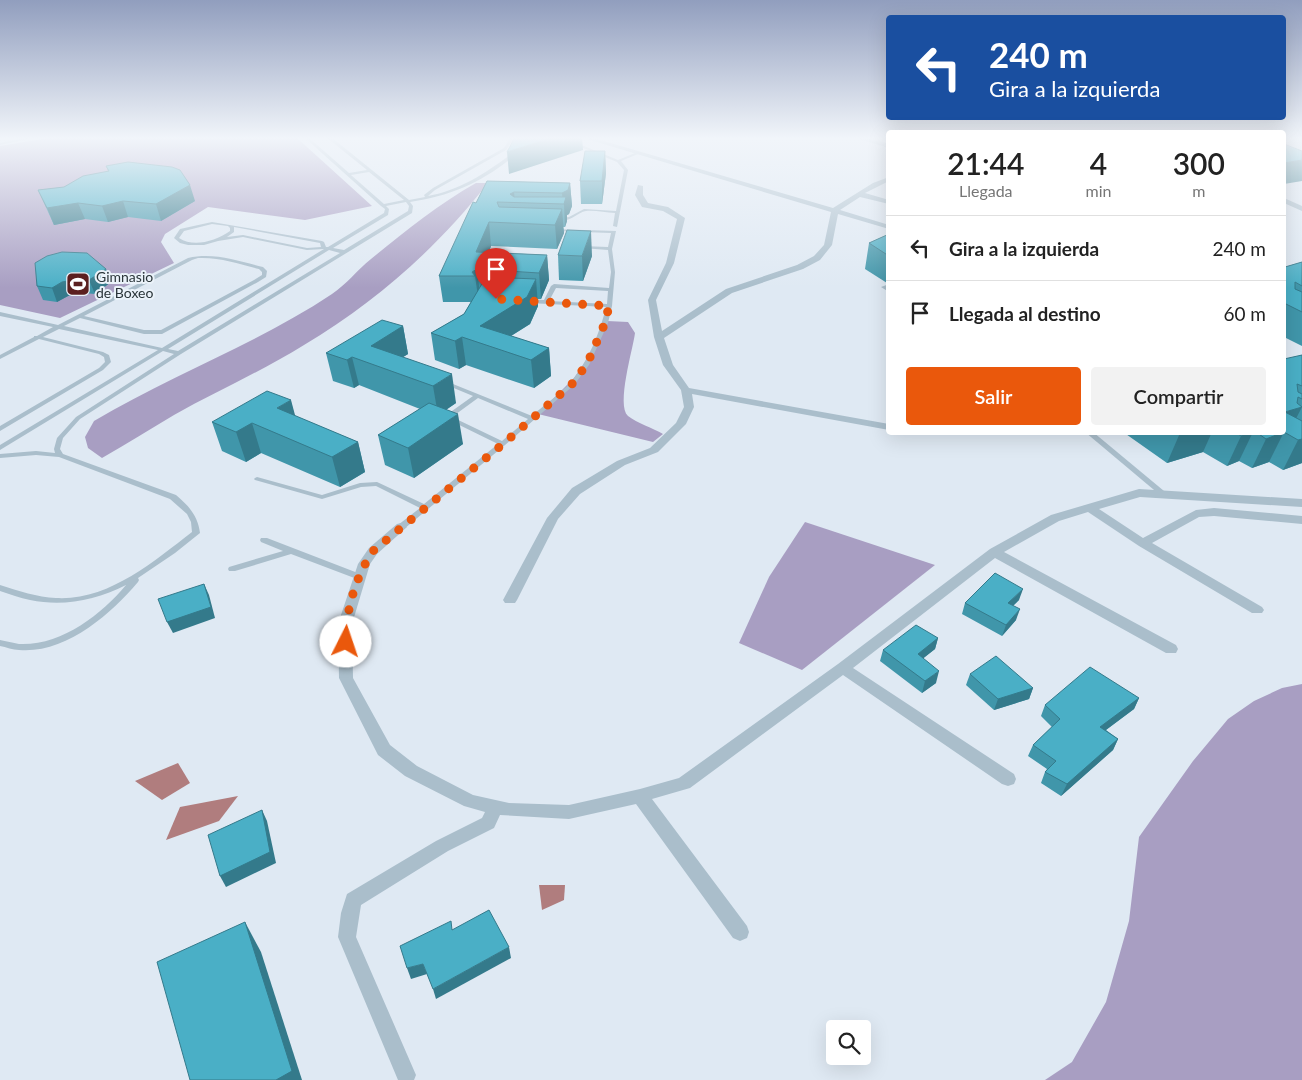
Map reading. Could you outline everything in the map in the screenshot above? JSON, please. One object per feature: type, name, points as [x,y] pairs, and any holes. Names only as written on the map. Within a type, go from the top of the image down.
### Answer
[{"type":"street","points":[[510,600],[553,518],[583,486],[621,463],[654,450],[681,424],[689,407],[686,390],[668,365],[659,337],[652,300],[670,263],[681,218],[665,209],[645,205],[639,195],[640,187]]},
{"type":"street","points":[[755,187],[886,226]]},
{"type":"street","points":[[659,337],[729,291],[800,267],[817,258],[828,246],[836,210],[870,187]]},
{"type":"street","points":[[860,194],[886,201]]},
{"type":"street","points":[[1286,206],[1299,207]]},
{"type":"street","points":[[1286,207],[1302,215]]},
{"type":"street","points":[[686,390],[886,427]]},
{"type":"street","points":[[401,527],[373,551],[364,564],[345,624],[346,678],[384,750],[411,771],[470,801],[509,810],[569,812],[640,796],[684,783],[843,668],[994,552],[1055,518],[1139,493],[1302,503]]},
{"type":"street","points":[[1088,507],[1143,543],[1257,610]]},
{"type":"street","points":[[1143,543],[1196,514],[1214,512],[1302,520]]},
{"type":"street","points":[[994,552],[1171,649]]},
{"type":"street","points":[[843,668],[1008,780]]},
{"type":"street","points":[[640,796],[740,932]]},
{"type":"street","points":[[406,1075],[347,937],[350,913],[354,900],[442,846],[488,823],[496,807]]},
{"type":"lane","points":[[0,448],[326,248],[386,214],[387,210],[383,205],[364,187]]},
{"type":"lane","points":[[60,454],[57,449],[60,438],[78,418],[179,353],[410,212],[411,206],[407,200],[390,187]]},
{"type":"lane","points":[[426,196],[437,187]]},
{"type":"lane","points":[[383,205],[452,191],[459,187]]},
{"type":"lane","points":[[615,226],[623,187]]},
{"type":"lane","points":[[555,219],[570,218],[584,210],[618,212]]},
{"type":"lane","points":[[326,248],[322,242],[212,223],[191,226],[177,234],[176,238],[186,243],[243,236],[307,249],[326,248],[344,252]]},
{"type":"lane","points":[[218,240],[232,232],[232,228],[229,225]]},
{"type":"lane","points":[[401,527],[503,444],[572,384],[587,364],[605,323],[609,306],[613,272],[610,249],[614,232],[549,230]]},
{"type":"lane","points":[[576,246],[610,249]]},
{"type":"lane","points":[[0,357],[36,337],[78,316],[197,257],[225,260],[261,268],[265,272],[264,276],[256,281],[162,332],[144,332],[78,316]]},
{"type":"lane","points":[[546,302],[554,286],[610,290]]},
{"type":"lane","points":[[518,300],[609,306]]},
{"type":"lane","points":[[0,314],[179,353]]},
{"type":"lane","points":[[0,429],[101,369],[108,362],[107,356],[101,353],[36,337]]},
{"type":"lane","points":[[442,382],[532,418]]},
{"type":"lane","points":[[477,396],[448,417],[503,444]]},
{"type":"lane","points":[[1092,435],[1162,493]]},
{"type":"lane","points":[[0,456],[36,453],[60,454],[173,497],[191,514],[196,523],[196,533],[136,578],[96,597],[61,601],[28,597],[4,590],[0,596]]},
{"type":"lane","points":[[258,479],[322,497],[360,485],[377,484],[424,507]]},
{"type":"lane","points":[[264,540],[360,577]]},
{"type":"lane","points":[[232,570],[291,550]]},
{"type":"lane","points":[[0,643],[28,647],[56,641],[79,631],[121,598],[136,578]]},
{"type":"shaded area","points":[[0,187],[352,187],[372,206],[305,220],[208,207],[165,234],[161,242],[174,263],[60,318],[0,305]]},
{"type":"shaded area","points":[[469,187],[484,187],[426,252],[404,273],[356,311],[272,364],[174,415],[102,458],[88,448],[85,437],[94,421],[123,404],[274,328],[332,294],[366,263],[449,200]]},
{"type":"shaded area","points":[[607,321],[628,322],[635,333],[624,389],[625,410],[632,419],[663,434],[653,442],[538,414],[574,378],[590,355]]},
{"type":"shaded area","points":[[805,522],[935,565],[802,670],[739,643],[769,577]]},
{"type":"shaded area","points":[[1302,684],[1302,1080],[1045,1080],[1072,1062],[1106,1002],[1129,921],[1139,837],[1193,761],[1228,719],[1254,701],[1282,688]]},
{"type":"shaded area","points":[[178,763],[190,783],[162,800],[135,781]]},
{"type":"shaded area","points":[[238,796],[219,821],[166,840],[180,807]]},
{"type":"shaded area","points":[[539,885],[565,885],[564,900],[542,910]]},
{"type":"building","points":[[61,187],[186,187],[156,204],[123,201],[102,206],[78,203],[47,208],[38,190]]},
{"type":"building","points":[[484,187],[569,187],[568,190],[562,193],[514,192],[510,194],[514,197],[566,197],[564,204],[497,202],[499,207],[562,209],[555,225],[489,222],[476,252],[547,255],[539,273],[477,269],[472,272],[475,276],[439,276],[473,202],[476,203]]},
{"type":"building","points":[[567,230],[591,231],[582,256],[558,255]]},
{"type":"building","points":[[886,235],[886,254],[869,243]]},
{"type":"building","points":[[62,252],[87,253],[106,269],[89,280],[78,279],[62,282],[52,288],[37,286],[35,263],[47,256]]},
{"type":"building","points":[[1302,262],[1302,286],[1295,282],[1295,289],[1302,292],[1302,312],[1286,304],[1286,267]]},
{"type":"building","points":[[486,277],[536,279],[527,297],[480,326],[549,348],[531,360],[462,337],[455,341],[431,333],[464,314]]},
{"type":"building","points":[[382,320],[403,326],[371,346],[452,374],[433,386],[352,357],[347,360],[326,353]]},
{"type":"building","points":[[1302,355],[1302,386],[1297,384],[1298,392],[1302,394],[1302,399],[1298,397],[1297,403],[1302,407],[1286,412],[1286,359]]},
{"type":"building","points":[[267,391],[291,400],[277,408],[358,442],[332,457],[252,423],[236,432],[212,422]]},
{"type":"building","points":[[429,403],[458,414],[408,448],[378,435]]},
{"type":"building","points":[[1286,413],[1302,421],[1302,439],[1298,440],[1286,433]]},
{"type":"building","points":[[1260,435],[1276,435],[1266,439]]},
{"type":"building","points":[[995,573],[1023,589],[1008,603],[1020,609],[1006,625],[965,603]]},
{"type":"building","points":[[204,584],[211,607],[167,622],[158,599]]},
{"type":"building","points":[[916,625],[938,638],[918,654],[939,671],[925,681],[883,650]]},
{"type":"building","points":[[996,656],[1033,688],[998,699],[970,674]]},
{"type":"building","points":[[1090,667],[1139,698],[1100,727],[1118,739],[1067,784],[1045,772],[1056,761],[1033,745],[1060,719],[1045,705]]},
{"type":"building","points":[[262,810],[270,852],[220,876],[208,835]]},
{"type":"building","points":[[489,910],[509,947],[433,989],[423,964],[407,968],[400,946],[451,921],[452,930]]},
{"type":"building","points":[[245,922],[292,1071],[276,1080],[190,1080],[157,962]]},
{"type":"place","name":"Gimnasio de Boxeo","points":[[78,284]]},
{"type":"route","points":[[346,642],[345,624],[364,564],[373,551],[424,507],[503,444],[572,384],[587,364],[605,323],[609,306],[496,299]]}]
